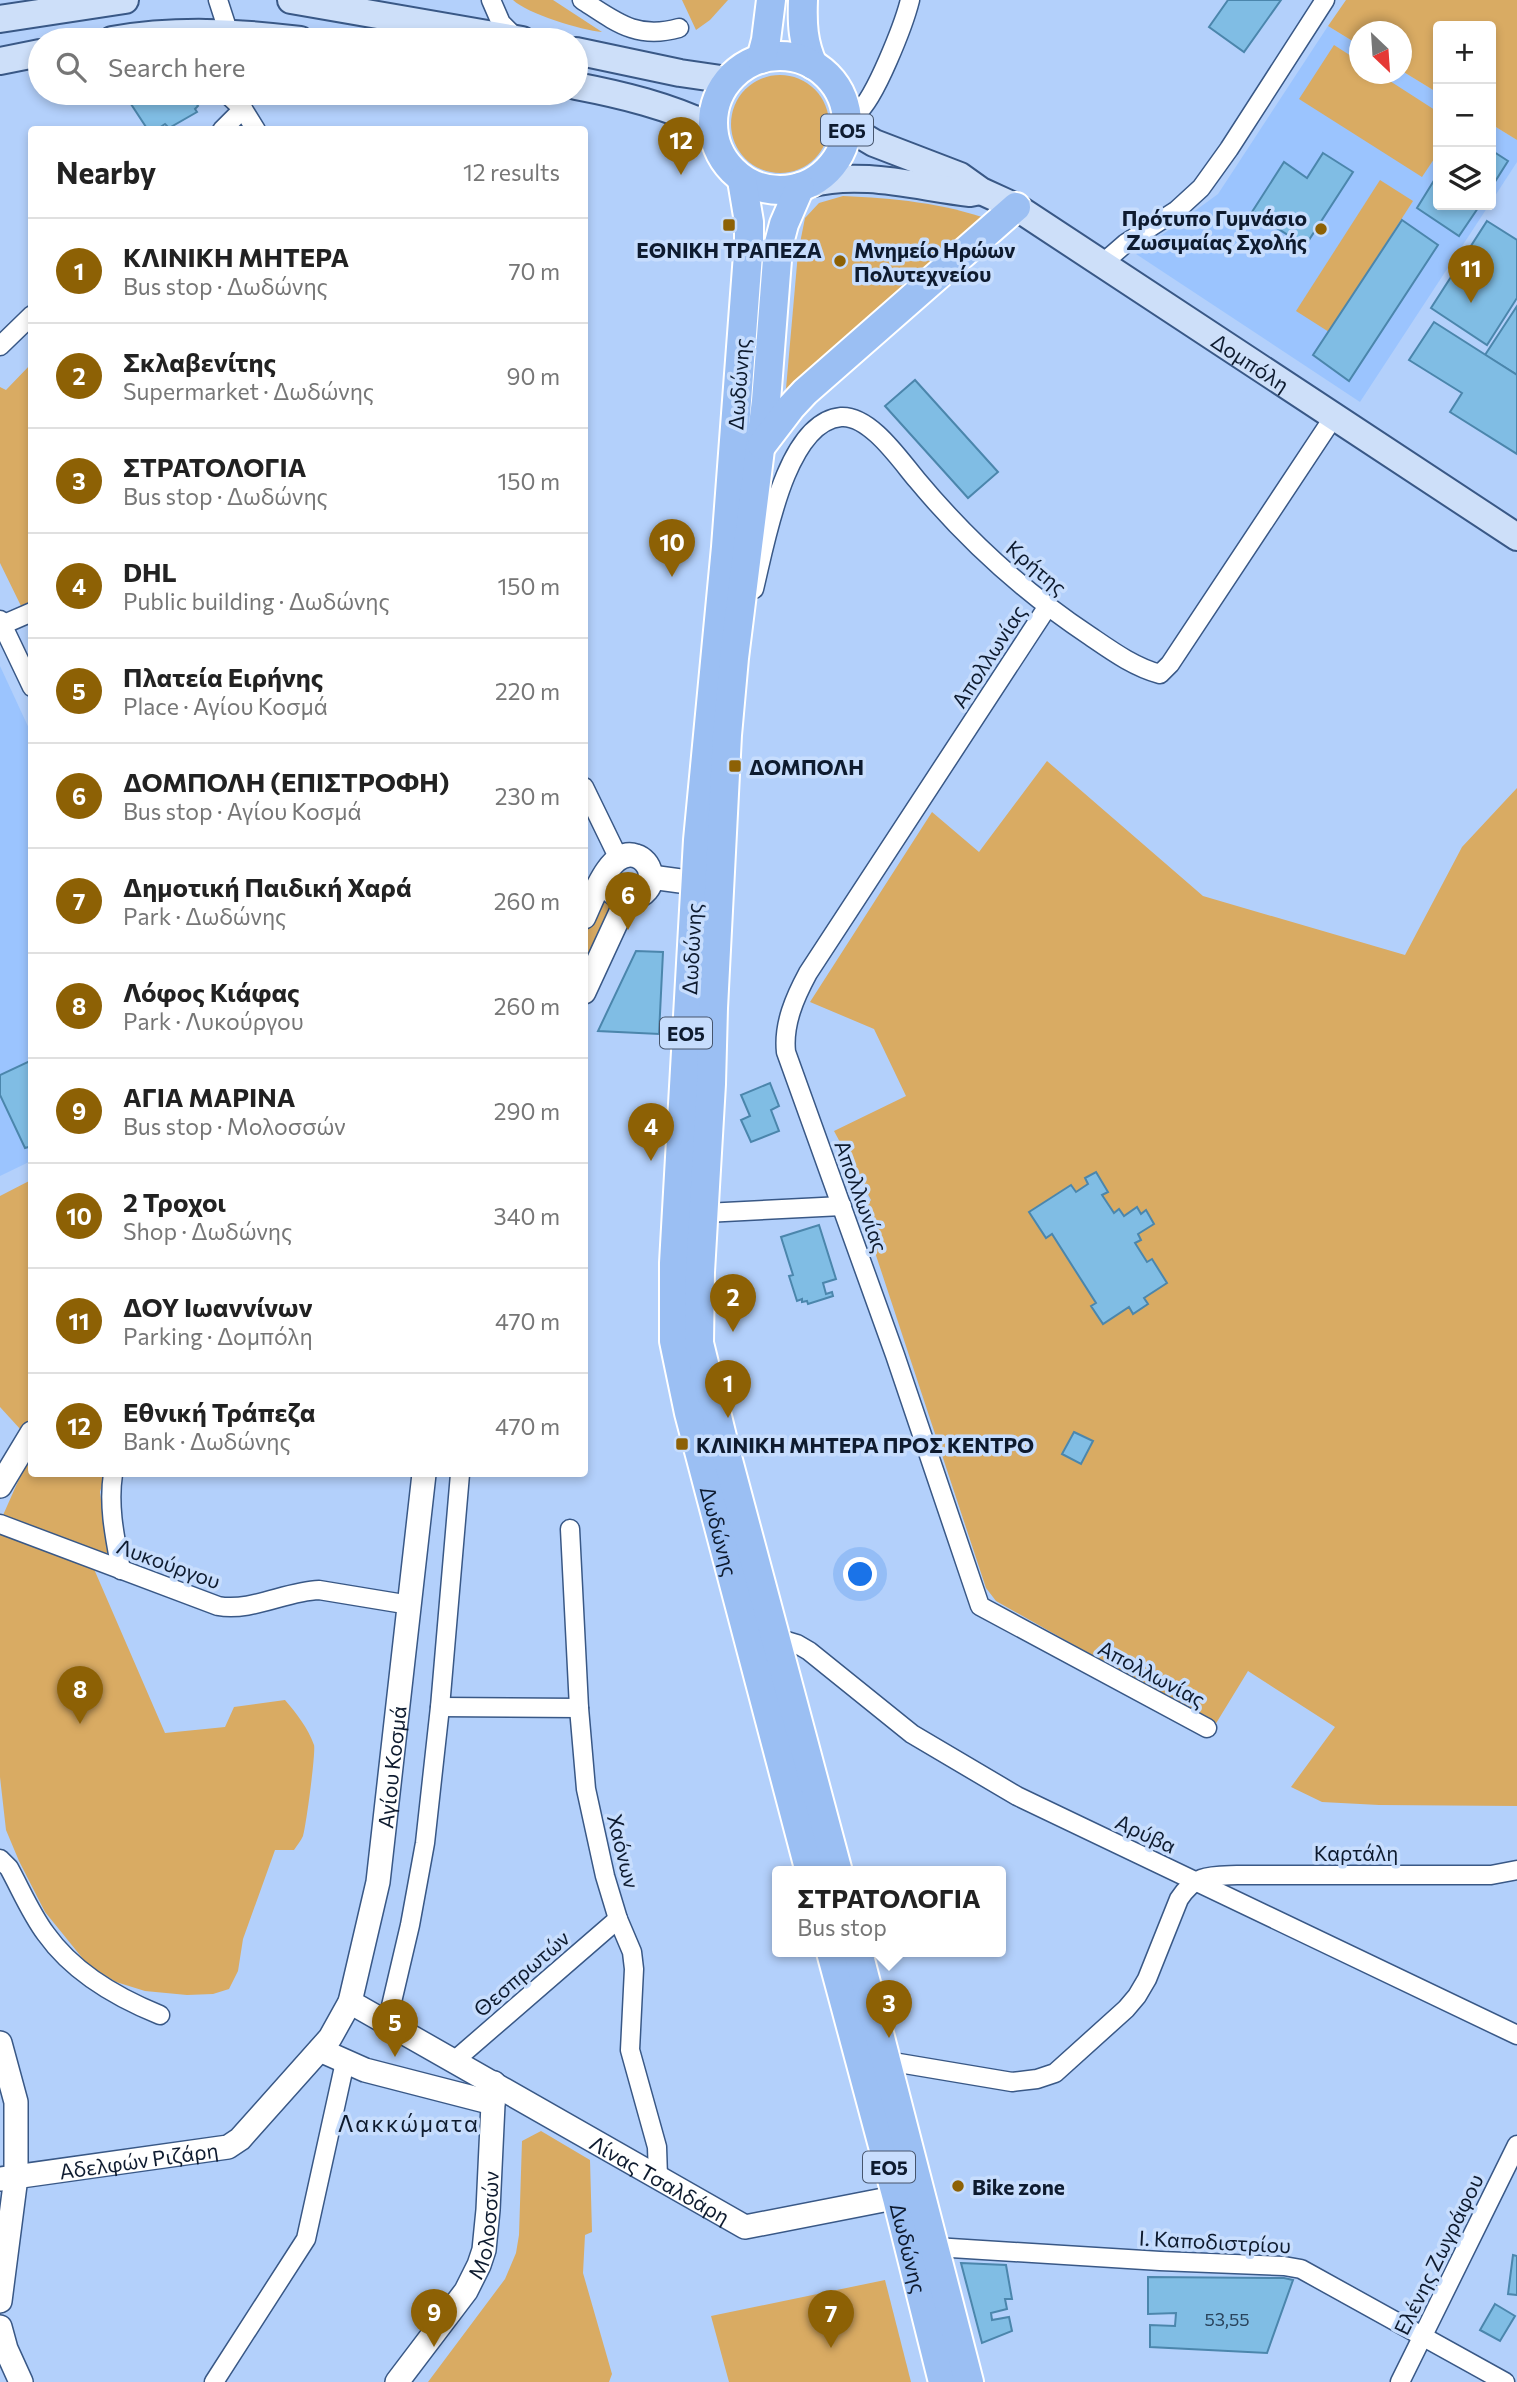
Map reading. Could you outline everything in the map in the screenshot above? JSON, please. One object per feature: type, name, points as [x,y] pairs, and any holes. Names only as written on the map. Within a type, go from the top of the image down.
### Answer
[{"type":"main road","points":[[0,19],[125,0]]},
{"type":"main road","points":[[291,0],[451,28]]},
{"type":"main road","points":[[761,59],[771,0]]},
{"type":"main road","name":"ΕΟ5","points":[[803,0],[806,49],[813,65],[835,85],[843,100],[847,123]]},
{"type":"main road","points":[[588,54],[680,74],[728,80]]},
{"type":"main road","points":[[0,61],[28,55]]},
{"type":"main road","points":[[813,65],[798,58],[783,56],[761,59],[748,64],[728,80],[717,99],[712,127],[722,158],[730,170],[742,180],[773,190],[805,186],[827,179],[854,179],[970,193],[981,191]]},
{"type":"main road","points":[[588,89],[642,100],[712,127]]},
{"type":"main road","name":"Δωδώνης","points":[[836,1866],[701,1355],[699,1298],[705,1213],[707,884],[761,447],[778,247],[784,224],[805,186],[820,177],[834,163],[845,140],[847,123]]},
{"type":"main road","name":"Δομπόλη","points":[[847,123],[874,143],[960,176],[981,191],[1016,207],[1517,537]]},
{"type":"main road","name":"Δωδώνης","points":[[742,180],[750,241],[726,547],[707,884],[673,1291],[674,1340],[689,1413],[808,1866]]},
{"type":"main road","points":[[761,447],[791,407],[811,387],[1016,207]]},
{"type":"main road","name":"Δωδώνης","points":[[833,1957],[909,2195],[935,2247],[969,2382]]},
{"type":"main road","name":"Δωδώνης","points":[[859,1957],[887,2061],[943,2382]]},
{"type":"street","points":[[217,0],[220,28]]},
{"type":"street","points":[[491,0],[501,23],[507,28]]},
{"type":"street","points":[[582,0],[616,21],[643,32],[664,32],[679,28]]},
{"type":"street","points":[[847,123],[869,98],[910,0]]},
{"type":"street","points":[[1103,263],[1126,243],[1177,210],[1201,188],[1236,139],[1325,0]]},
{"type":"street","points":[[225,126],[239,105]]},
{"type":"street","points":[[244,105],[254,126]]},
{"type":"street","points":[[0,345],[28,319]]},
{"type":"street","name":"Κρήτης","points":[[740,611],[752,596],[776,500],[789,467],[814,431],[824,423],[840,417],[855,420],[878,435],[953,522],[1048,606],[1123,658],[1160,674],[1166,671],[1335,415]]},
{"type":"street","name":"Απολλωνίας","points":[[1048,606],[808,973],[794,1003],[786,1032],[786,1052],[895,1355],[980,1606],[1207,1728]]},
{"type":"street","points":[[28,613],[1,622],[28,679]]},
{"type":"street","points":[[588,798],[612,866],[610,890],[618,897],[627,899],[642,894],[649,887],[651,877],[648,866],[640,858],[630,855],[612,866],[588,910]]},
{"type":"street","points":[[651,877],[707,884]]},
{"type":"street","points":[[588,983],[627,899]]},
{"type":"street","points":[[705,1213],[842,1206]]},
{"type":"street","points":[[0,1486],[28,1440]]},
{"type":"street","points":[[113,1477],[112,1515],[121,1570]]},
{"type":"street","name":"Αγίου Κοσμά","points":[[320,2050],[341,2021],[350,2002],[378,1882],[424,1477]]},
{"type":"street","points":[[387,2023],[410,1925],[425,1843],[460,1477]]},
{"type":"street","name":"Λυκούργου","points":[[0,1524],[225,1608],[319,1590],[410,1605]]},
{"type":"street","name":"Χαόνων","points":[[570,1529],[586,1789],[605,1876],[618,1919],[632,1952],[634,1969],[630,2050],[657,2147],[658,2177]]},
{"type":"street","name":"Αρύβα","points":[[777,1638],[797,1643],[809,1651],[929,1745],[1040,1808],[1517,2035]]},
{"type":"street","points":[[440,1707],[579,1708]]},
{"type":"street","points":[[0,1859],[9,1868],[40,1926],[66,1958],[110,1990],[160,2015]]},
{"type":"street","name":"Καρτάλη","points":[[1195,1881],[1209,1876],[1237,1875],[1491,1875],[1517,1870]]},
{"type":"street","points":[[887,2061],[1012,2082],[1037,2079],[1055,2073],[1137,1996],[1147,1979],[1176,1904],[1184,1891],[1195,1881]]},
{"type":"street","name":"Θεσπρωτών","points":[[454,2061],[618,1919]]},
{"type":"street","points":[[350,2002],[454,2061],[494,2093]]},
{"type":"street","points":[[0,2042],[16,2102],[0,2301]]},
{"type":"street","points":[[320,2050],[365,2070],[494,2093]]},
{"type":"street","name":"Αδελφών Ριζάρη","points":[[8,2178],[228,2147],[240,2139],[320,2050]]},
{"type":"street","points":[[214,2382],[306,2239],[345,2062]]},
{"type":"street","name":"Λίνας Τσαλδάρη","points":[[494,2093],[658,2177],[740,2225],[749,2227],[909,2195]]},
{"type":"street","name":"Μολοσσών","points":[[397,2382],[466,2291],[479,2265],[484,2250],[488,2210],[494,2093]]},
{"type":"street","name":"Ελένης Ζωγράφου","points":[[1400,2382],[1517,2145]]},
{"type":"street","name":"Ι. Καποδιστρίου","points":[[935,2247],[1301,2269],[1505,2382]]},
{"type":"street","points":[[0,2327],[3,2351],[21,2382]]},
{"type":"shaded area","points":[[513,0],[553,0],[602,32],[555,20]]},
{"type":"shaded area","points":[[682,0],[728,0],[710,20],[696,30]]},
{"type":"shaded area","points":[[1346,0],[1517,0],[1517,140],[1496,127],[1496,21],[1433,21],[1433,90],[1412,77],[1412,21],[1349,21],[1349,39],[1328,26]]},
{"type":"shaded area","name":"Πρότυπο Γυμνάσιο Ζωσιμαίας Σχολής","points":[[1328,26],[1349,39],[1349,84],[1412,84],[1412,77],[1433,90],[1433,210],[1486,210],[1360,402],[1136,254],[1218,194]]},
{"type":"shaded area","points":[[1334,45],[1349,55],[1349,84],[1395,84],[1433,109],[1433,160],[1422,177],[1299,99]]},
{"type":"shaded area","points":[[780,75],[799,79],[815,89],[825,105],[829,124],[825,143],[815,159],[799,169],[780,173],[761,169],[745,159],[735,143],[731,124],[735,105],[745,89],[761,79]]},
{"type":"shaded area","points":[[1496,127],[1517,140],[1517,162],[1496,194]]},
{"type":"shaded area","points":[[1380,180],[1413,201],[1329,332],[1296,311]]},
{"type":"shaded area","points":[[843,196],[918,202],[991,220],[785,400],[798,253],[805,218],[819,203]]},
{"type":"shaded area","points":[[28,367],[28,605],[22,608],[0,563],[0,387],[6,390]]},
{"type":"shaded area","points":[[0,666],[28,726],[28,1162],[0,1176]]},
{"type":"shaded area","points":[[1047,761],[1203,896],[1405,955],[1462,847],[1517,788],[1517,1806],[1322,1802],[1291,1787],[1335,1727],[1248,1671],[1215,1725],[996,1601],[986,1588],[862,1213],[871,1200],[834,1131],[906,1096],[874,1029],[810,1002],[932,812],[979,852]]},
{"type":"shaded area","points":[[600,901],[612,906],[588,959],[588,928]]},
{"type":"shaded area","points":[[28,1182],[28,1422],[21,1430],[0,1407],[0,1196]]},
{"type":"shaded area","points":[[28,1459],[28,1477],[104,1477],[100,1492],[108,1555],[94,1569],[165,1733],[225,1727],[234,1707],[285,1700],[309,1733],[314,1745],[314,1760],[303,1836],[294,1850],[275,1850],[243,1939],[238,1971],[229,1989],[213,1994],[187,1995],[145,1991],[116,1982],[88,1965],[45,1912],[19,1861],[6,1830],[0,1777],[0,1522]]},
{"type":"shaded area","points":[[541,2131],[590,2160],[592,2232],[585,2235],[583,2273],[612,2374],[609,2382],[428,2382],[505,2279],[516,2253],[519,2235],[522,2141]]},
{"type":"shaded area","points":[[885,2280],[911,2382],[729,2382],[711,2316]]},
{"type":"building","points":[[1228,0],[1281,0],[1244,52],[1209,27]]},
{"type":"building","points":[[132,105],[198,106],[195,109],[197,112],[172,126],[145,126]]},
{"type":"building","points":[[1323,153],[1353,172],[1305,246],[1252,212],[1284,162],[1307,178]]},
{"type":"building","points":[[1496,153],[1508,161],[1496,180]]},
{"type":"building","points":[[1433,182],[1433,210],[1477,210],[1459,236],[1417,208]]},
{"type":"building","points":[[1402,220],[1438,245],[1349,381],[1313,355]]},
{"type":"building","points":[[1487,221],[1517,240],[1517,298],[1487,345],[1431,308]]},
{"type":"building","points":[[1517,306],[1517,375],[1485,355]]},
{"type":"building","points":[[1434,322],[1517,375],[1517,454],[1450,412],[1462,393],[1409,360]]},
{"type":"building","points":[[915,380],[998,472],[968,498],[885,406]]},
{"type":"building","points":[[636,951],[663,952],[659,1034],[598,1031]]},
{"type":"building","points":[[28,1062],[28,1147],[25,1148],[0,1095],[0,1075]]},
{"type":"building","points":[[770,1083],[779,1106],[771,1110],[779,1131],[751,1142],[741,1120],[750,1116],[741,1095]]},
{"type":"building","points":[[1096,1172],[1108,1192],[1102,1195],[1114,1213],[1119,1209],[1124,1216],[1137,1207],[1141,1214],[1146,1210],[1154,1224],[1138,1234],[1141,1240],[1135,1243],[1147,1262],[1152,1259],[1167,1283],[1144,1298],[1148,1304],[1133,1314],[1129,1307],[1103,1324],[1091,1306],[1096,1303],[1052,1234],[1046,1238],[1029,1212],[1071,1185],[1076,1192],[1088,1184],[1085,1178]]},
{"type":"building","points":[[819,1225],[836,1279],[823,1283],[826,1294],[832,1292],[833,1296],[808,1304],[807,1301],[802,1302],[802,1299],[797,1301],[789,1276],[793,1275],[781,1237]]},
{"type":"building","points":[[1074,1432],[1093,1441],[1081,1464],[1062,1454]]},
{"type":"building","points":[[1513,2255],[1517,2256],[1517,2295],[1508,2294]]},
{"type":"building","points":[[961,2263],[1006,2265],[1012,2299],[1005,2299],[1007,2309],[991,2313],[992,2320],[1009,2317],[1012,2331],[982,2343]]},
{"type":"building","points":[[1148,2277],[1293,2280],[1267,2353],[1150,2347],[1150,2325],[1175,2326],[1176,2313],[1148,2314]]},
{"type":"building","points":[[1495,2304],[1515,2316],[1500,2341],[1480,2330]]},
{"type":"place","name":"Εθνική Τράπεζα","points":[[681,175]]},
{"type":"place","name":"ΕΘΝΙΚΗ ΤΡΑΠΕΖΑ","points":[[729,225]]},
{"type":"place","name":"Πρότυπο Γυμνάσιο Ζωσιμαίας Σχολής","points":[[1321,229]]},
{"type":"place","name":"Μνημείο Ηρώων Πολυτεχνείου","points":[[840,261]]},
{"type":"place","name":"ΔΟΥ Ιωαννίνων","points":[[1471,303]]},
{"type":"place","name":"2 Τροχοι","points":[[672,577]]},
{"type":"place","name":"ΔΟΜΠΟΛΗ","points":[[735,766]]},
{"type":"place","name":"ΔΟΜΠΟΛΗ (ΕΠΙΣΤΡΟΦΗ)","points":[[628,930]]},
{"type":"place","name":"DHL","points":[[651,1161]]},
{"type":"place","name":"Σκλαβενίτης","points":[[733,1332]]},
{"type":"place","name":"ΚΛΙΝΙΚΗ ΜΗΤΕΡΑ","points":[[728,1418]]},
{"type":"place","name":"ΚΛΙΝΙΚΗ ΜΗΤΕΡΑ ΠΡΟΣ ΚΕΝΤΡΟ","points":[[682,1444]]},
{"type":"place","name":"Λόφος Κιάφας","points":[[80,1724]]},
{"type":"place","name":"ΣΤΡΑΤΟΛΟΓΙΑ","points":[[889,2038]]},
{"type":"place","name":"Πλατεία Ειρήνης","points":[[395,2057]]},
{"type":"place","name":"Bike zone","points":[[958,2186]]},
{"type":"place","name":"ΑΓΙΑ ΜΑΡΙΝΑ","points":[[434,2347]]},
{"type":"place","name":"Δημοτική Παιδική Χαρά","points":[[831,2348]]},
{"type":"district","name":"Λακκώματα","points":[[409,2123]]}]
